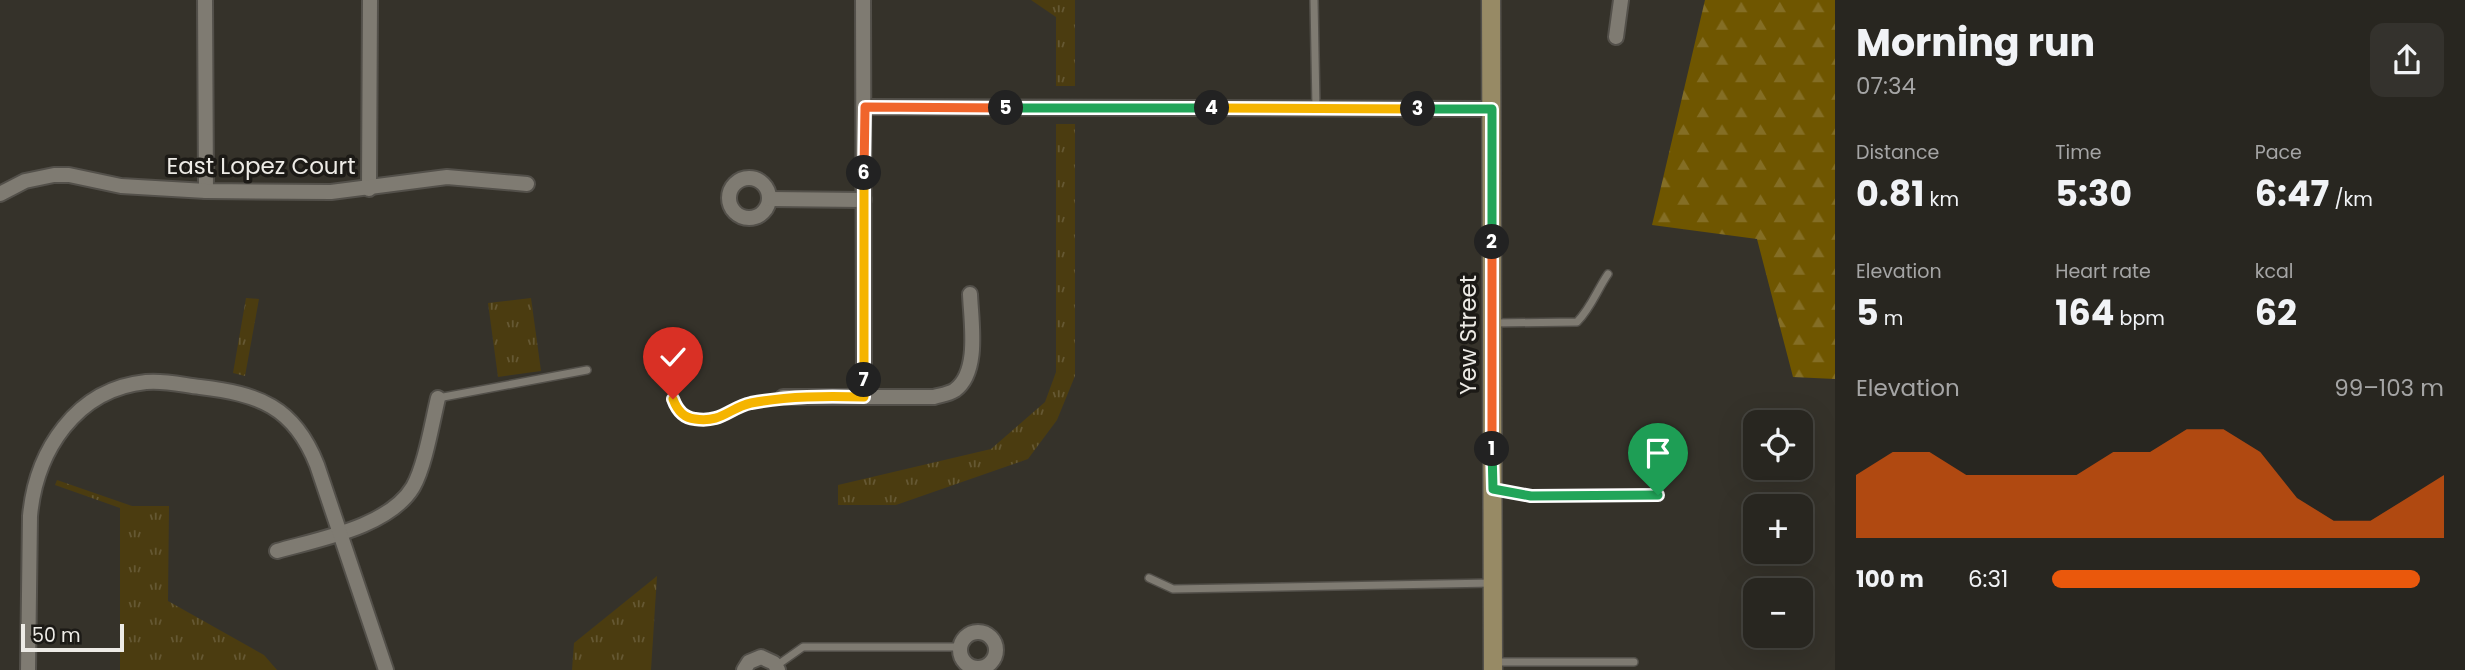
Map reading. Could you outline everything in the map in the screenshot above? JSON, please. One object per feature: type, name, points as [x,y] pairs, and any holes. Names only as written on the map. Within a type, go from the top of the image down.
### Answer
[{"type":"street","points":[[205,0],[206,191]]},
{"type":"street","points":[[369,189],[370,0]]},
{"type":"street","points":[[863,0],[864,397]]},
{"type":"street","name":"Yew Street","points":[[1491,0],[1493,666]]},
{"type":"street","points":[[1616,37],[1621,0]]},
{"type":"street","points":[[865,107],[1492,109]]},
{"type":"street","name":"East Lopez Court","points":[[0,194],[25,181],[54,175],[69,175],[121,186],[206,191],[331,192],[447,177],[527,184]]},
{"type":"street","points":[[769,199],[864,200]]},
{"type":"street","points":[[783,397],[934,397],[953,391],[966,379],[971,361],[971,294]]},
{"type":"street","points":[[28,670],[30,516],[36,484],[45,458],[65,425],[90,401],[119,388],[155,382],[243,393],[268,404],[282,414],[303,437],[313,453],[386,670]]},
{"type":"street","points":[[277,551],[339,533],[391,511],[413,488],[418,476],[438,398]]},
{"type":"street","points":[[978,632],[991,637],[995,643],[995,657],[985,667],[978,669],[965,663],[960,647],[965,637],[978,632]]},
{"type":"street","points":[[744,670],[748,662],[761,657],[768,659],[777,668]]},
{"type":"lane","points":[[1314,0],[1316,108]]},
{"type":"lane","points":[[1492,323],[1577,322],[1588,311],[1608,274]]},
{"type":"lane","points":[[674,357],[673,399],[682,414],[693,419],[716,419],[749,404],[783,397]]},
{"type":"lane","points":[[438,398],[587,370]]},
{"type":"lane","points":[[1493,489],[1531,496],[1658,495]]},
{"type":"lane","points":[[1149,578],[1173,589],[1493,583]]},
{"type":"lane","points":[[777,668],[803,647],[960,647]]},
{"type":"lane","points":[[1493,666],[1634,662]]},
{"type":"green space","points":[[1031,0],[1075,0],[1075,86],[1056,86],[1056,17]]},
{"type":"green space","points":[[1705,0],[1835,0],[1835,379],[1793,377],[1757,239],[1652,225]]},
{"type":"green space","points":[[1056,124],[1075,124],[1075,376],[1057,420],[1028,459],[896,505],[838,505],[838,485],[991,449],[1045,402],[1056,372]]},
{"type":"green space","points":[[246,298],[259,299],[245,376],[233,373]]},
{"type":"green space","points":[[531,298],[541,371],[498,377],[488,303]]},
{"type":"green space","points":[[57,480],[132,506],[169,506],[168,601],[264,655],[277,670],[120,670],[120,508],[55,485]]},
{"type":"green space","points":[[657,576],[651,670],[572,670],[574,643]]},
{"type":"route","points":[[673,399],[682,414],[693,419],[707,420],[729,414],[739,407],[783,397],[864,397],[865,107],[1492,109],[1493,489],[1531,496],[1658,495]]}]
